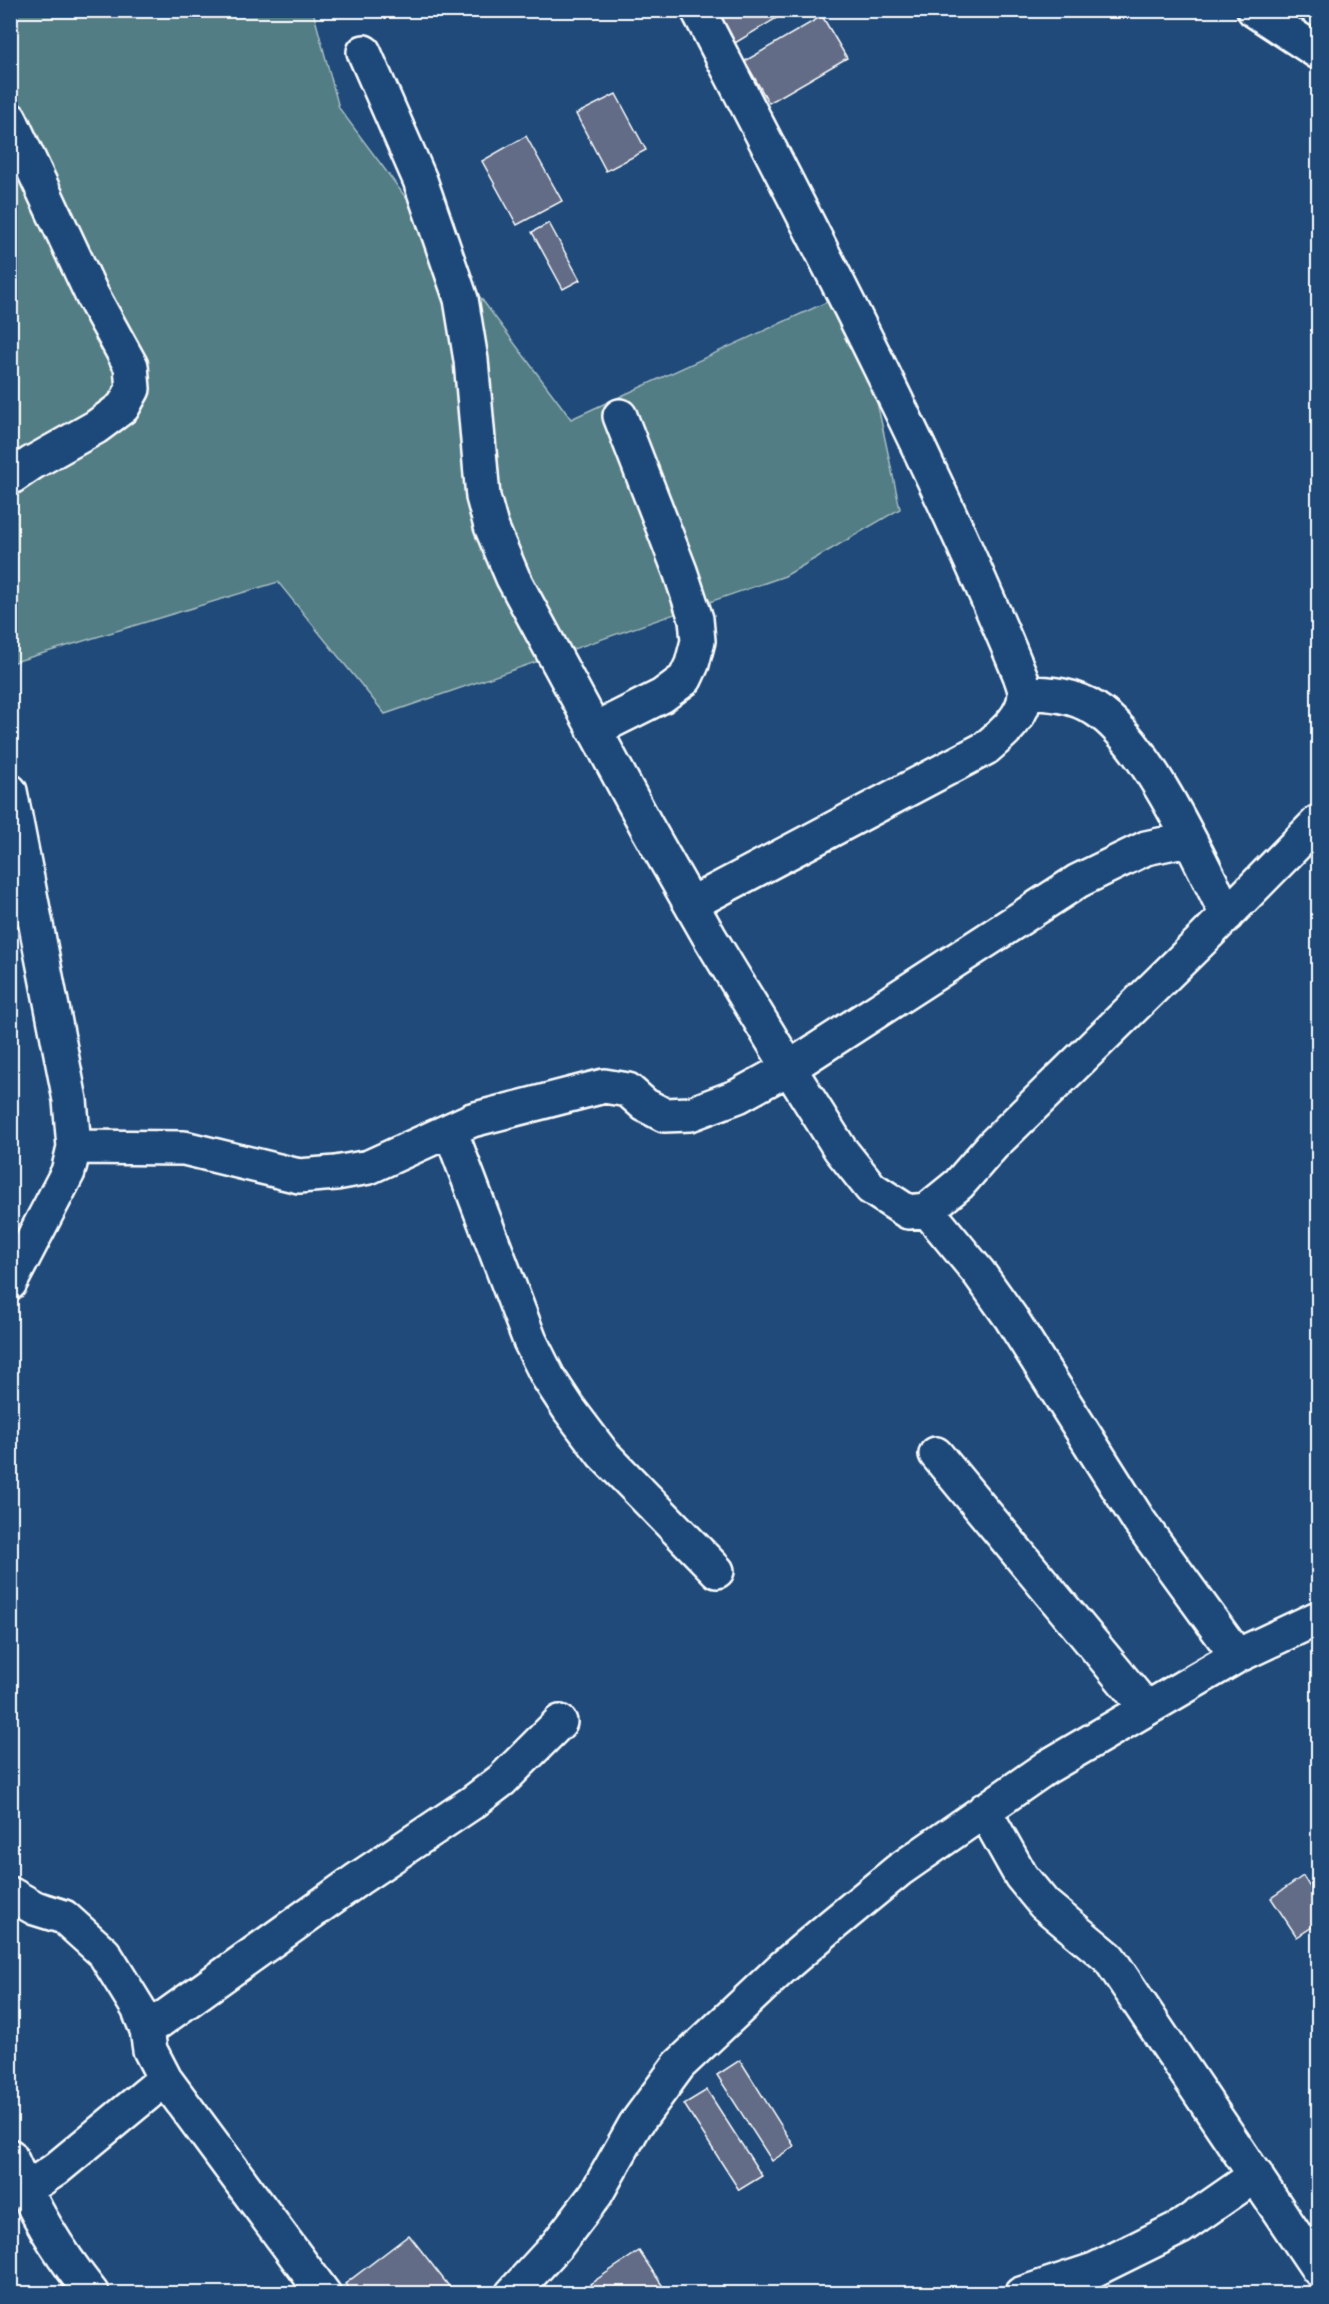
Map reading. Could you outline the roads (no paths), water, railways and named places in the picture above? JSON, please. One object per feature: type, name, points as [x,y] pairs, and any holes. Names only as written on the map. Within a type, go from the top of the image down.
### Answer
[{"type":"street","points":[[691,904],[986,748],[1005,731],[1018,715],[1025,693],[1020,675],[972,561],[902,411],[698,10]]},
{"type":"street","points":[[1254,10],[1318,52]]},
{"type":"street","points":[[364,52],[420,180],[461,299],[476,399],[478,456],[483,497],[513,578],[691,904],[840,1149],[871,1188],[908,1212],[927,1210],[959,1184],[993,1145],[1318,824]]},
{"type":"street","points":[[10,119],[92,295],[131,366],[134,389],[123,407],[96,427],[10,478]]},
{"type":"street","points":[[594,730],[662,696],[685,679],[698,641],[696,619],[680,571],[620,416]]},
{"type":"street","points":[[1025,693],[1048,693],[1073,698],[1095,708],[1115,724],[1164,795],[1227,915]]},
{"type":"street","points":[[10,791],[70,1100],[74,1148],[68,1172],[10,1283]]},
{"type":"street","points":[[74,1148],[184,1149],[299,1176],[369,1167],[472,1120],[604,1086],[628,1090],[645,1105],[664,1115],[690,1114],[738,1096],[789,1068],[1078,881],[1146,848],[1188,839]]},
{"type":"street","points":[[450,1130],[530,1341],[548,1377],[569,1410],[603,1454],[717,1571]]},
{"type":"street","points":[[927,1210],[979,1273],[1011,1318],[1139,1521],[1237,1656]]},
{"type":"street","points":[[936,1454],[1146,1708]]},
{"type":"street","points":[[512,2294],[557,2245],[596,2194],[634,2125],[679,2065],[783,1967],[823,1933],[899,1870],[1047,1767],[1237,1656],[1318,1618]]},
{"type":"street","points":[[147,2030],[349,1885],[473,1802],[502,1780],[560,1722]]},
{"type":"street","points":[[984,1810],[1021,1876],[1044,1904],[1109,1958],[1318,2269]]},
{"type":"street","points":[[10,1894],[35,1908],[64,1917],[104,1953],[138,2008],[147,2030],[150,2050],[165,2079],[324,2294]]},
{"type":"street","points":[[25,2190],[62,2164],[165,2079]]},
{"type":"street","points":[[10,2156],[25,2190],[59,2252],[92,2294]]},
{"type":"street","points":[[1021,2294],[1094,2270],[1181,2227],[1256,2175]]}]
